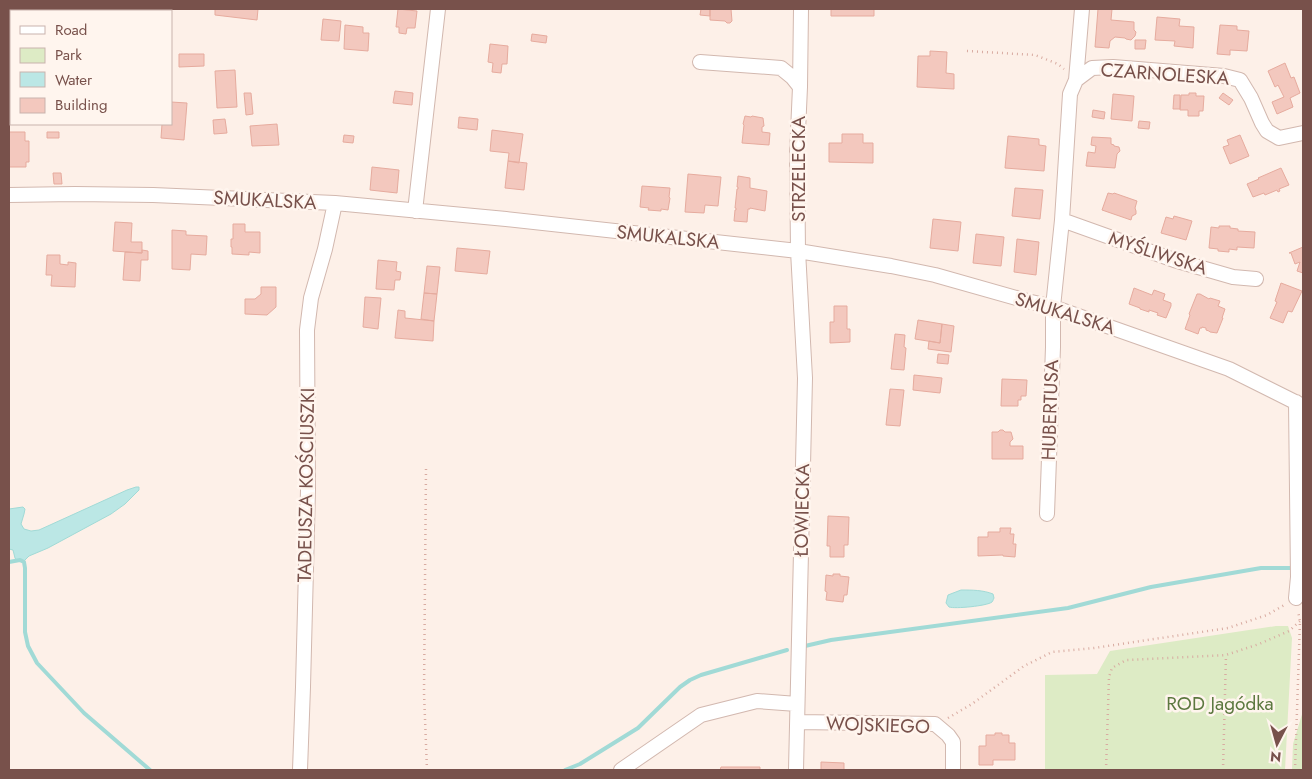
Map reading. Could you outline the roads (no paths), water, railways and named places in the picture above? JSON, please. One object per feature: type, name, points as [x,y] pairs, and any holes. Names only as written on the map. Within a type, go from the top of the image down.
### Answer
[{"type":"street","points":[[415,211],[438,9]]},
{"type":"street","name":"STRZELECKA","points":[[798,250],[797,154],[801,9]]},
{"type":"street","points":[[1076,80],[1082,9]]},
{"type":"street","points":[[700,62],[782,68],[800,86]]},
{"type":"street","name":"CZARNOLESKA","points":[[1053,307],[1062,220],[1070,94],[1076,80],[1092,68],[1113,66],[1224,76],[1240,80],[1267,131],[1280,138],[1303,133]]},
{"type":"street","name":"SMUKALSKA","points":[[9,195],[153,195],[335,203],[798,250],[891,266],[1027,302],[1053,307],[1230,369],[1300,404]]},
{"type":"street","name":"TADEUSZA KOŚCIUSZKI","points":[[300,770],[308,490],[307,330],[311,298],[325,249],[335,203]]},
{"type":"street","name":"MYŚLIWSKA","points":[[1062,220],[1174,260],[1233,278],[1256,279]]},
{"type":"street","name":"ŁOWIECKA","points":[[796,770],[805,378],[798,250]]},
{"type":"street","name":"HUBERTUSA","points":[[1047,514],[1053,307]]},
{"type":"street","points":[[1296,598],[1298,577],[1300,404]]},
{"type":"street","points":[[621,770],[701,715],[757,701],[798,704]]},
{"type":"street","name":"WOJSKIEGO","points":[[798,722],[935,724],[953,742],[953,770]]},
{"type":"water","points":[[139,487],[139,490],[125,504],[111,514],[48,548],[29,556],[23,562],[17,561],[13,550],[9,549],[9,509],[23,507],[25,509],[21,524],[24,529],[31,531],[39,530]]},
{"type":"water","points":[[961,590],[985,592],[993,594],[994,598],[992,602],[984,605],[949,607],[946,603],[948,595]]},
{"type":"waterway","points":[[9,562],[20,560],[24,562],[25,632],[28,646],[37,663],[84,713],[150,770]]},
{"type":"waterway","points":[[805,646],[831,640],[1068,608],[1151,587],[1261,568],[1293,568]]},
{"type":"waterway","points":[[565,770],[580,764],[638,728],[680,687],[690,680],[701,675],[787,650]]},
{"type":"park label","name":"ROD Jagódka","points":[[1220,703]]}]
